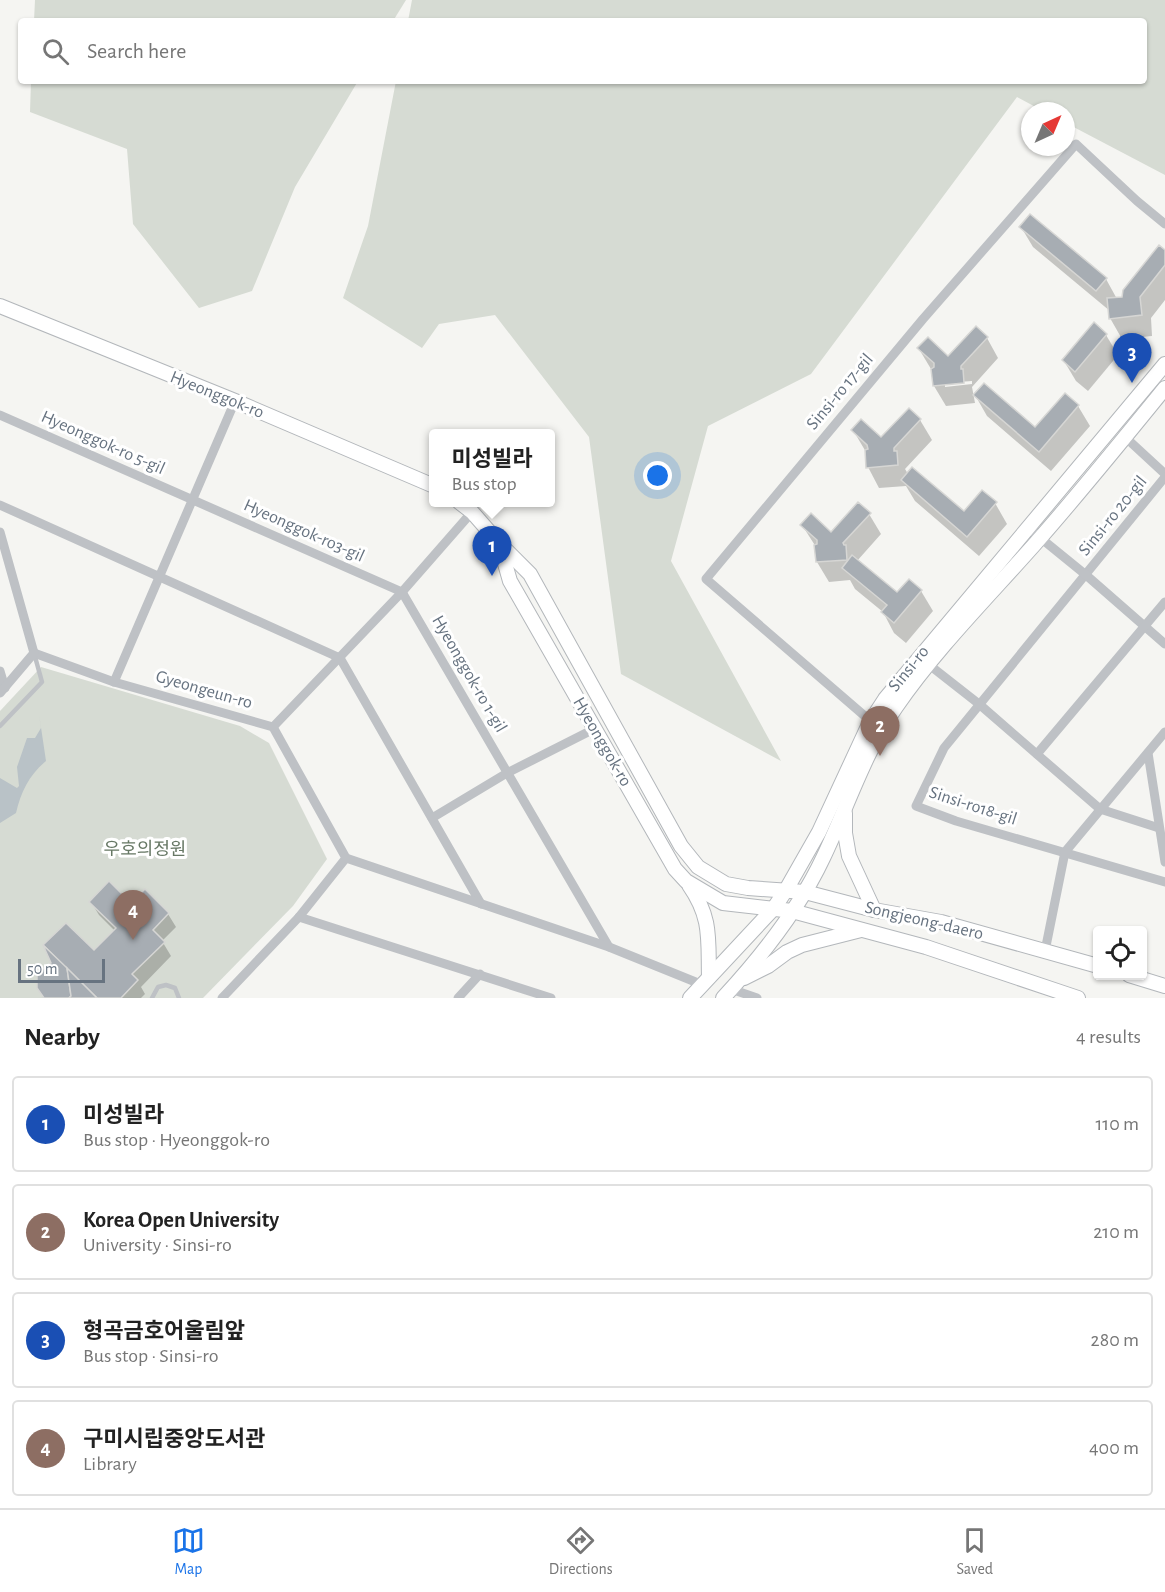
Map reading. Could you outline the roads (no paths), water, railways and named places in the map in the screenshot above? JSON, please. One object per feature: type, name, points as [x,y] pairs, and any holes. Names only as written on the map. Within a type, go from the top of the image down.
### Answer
[{"type":"street","name":"Sinsi-ro 17-gil","points":[[876,726],[706,579],[923,319],[1076,144],[1165,224]]},
{"type":"street","name":"Hyeonggok-ro","points":[[0,306],[235,401],[429,484]]},
{"type":"street","name":"Sinsi-ro","points":[[731,989],[792,911],[823,859],[885,699],[1165,364]]},
{"type":"street","name":"Sinsi-ro","points":[[690,998],[774,908],[819,832],[876,726],[1040,538],[1165,388]]},
{"type":"street","points":[[114,682],[235,401]]},
{"type":"street","name":"Hyeonggok-ro 5-gil","points":[[0,415],[193,500]]},
{"type":"street","points":[[1125,436],[1165,476]]},
{"type":"street","name":"Sinsi-ro 20-gil","points":[[1086,575],[1165,476]]},
{"type":"street","name":"Hyeonggok-ro3-gil","points":[[193,500],[402,592]]},
{"type":"street","points":[[0,505],[340,658],[481,904]]},
{"type":"street","name":"Hyeonggok-ro","points":[[466,507],[530,574],[681,846],[698,867],[726,884],[748,888]]},
{"type":"street","points":[[472,512],[402,592],[273,727],[346,858],[706,981],[708,926],[697,897],[686,881]]},
{"type":"street","name":"Sinsi-ro 20-gil","points":[[1027,527],[1165,644]]},
{"type":"street","points":[[0,532],[34,653],[2,690]]},
{"type":"street","name":"Hyeonggok-ro","points":[[500,544],[510,580],[675,869],[686,881],[723,903],[741,905]]},
{"type":"street","name":"Sinsi-ro18-gil","points":[[1065,852],[956,821],[916,806],[944,748],[1086,575]]},
{"type":"street","name":"Hyeonggok-ro 1-gil","points":[[402,592],[507,773]]},
{"type":"street","points":[[1037,754],[1165,602]]},
{"type":"street","name":"Gyeongeun-ro","points":[[34,653],[114,682],[273,727]]},
{"type":"street","points":[[928,664],[979,704],[1100,809],[1159,828]]},
{"type":"street","points":[[0,671],[2,690]]},
{"type":"street","points":[[432,819],[507,773],[594,729]]},
{"type":"street","points":[[1045,951],[1065,852],[1165,732]]},
{"type":"street","points":[[1148,753],[1165,862]]},
{"type":"street","points":[[507,773],[609,948]]},
{"type":"street","points":[[845,806],[845,833],[849,856],[874,910]]},
{"type":"street","points":[[1065,852],[1165,882]]},
{"type":"street","points":[[222,998],[299,916],[346,858]]},
{"type":"street","name":"Songjeong-daero","points":[[748,888],[805,892],[874,910],[941,922],[1093,965]]},
{"type":"street","name":"Songjeong-daero","points":[[741,905],[792,911],[926,947],[1078,998]]},
{"type":"street","points":[[299,916],[551,998]]},
{"type":"street","points":[[731,989],[787,952],[802,945],[862,930]]},
{"type":"street","points":[[458,998],[480,974]]},
{"type":"street","points":[[1145,980],[1165,986]]},
{"type":"street","points":[[731,989],[758,998]]},
{"type":"lane","points":[[0,726],[42,682],[34,653]]},
{"type":"lane","points":[[152,998],[158,987],[166,985],[175,988],[179,998]]},
{"type":"place","name":"형곡금호어울림앞","points":[[1132,383]]},
{"type":"place","name":"미성빌라","points":[[492,576]]},
{"type":"place","name":"Korea Open University","points":[[880,756]]},
{"type":"place","name":"구미시립중앙도서관","points":[[133,940]]},
{"type":"park label","name":"우호의정원","points":[[145,850]]}]
